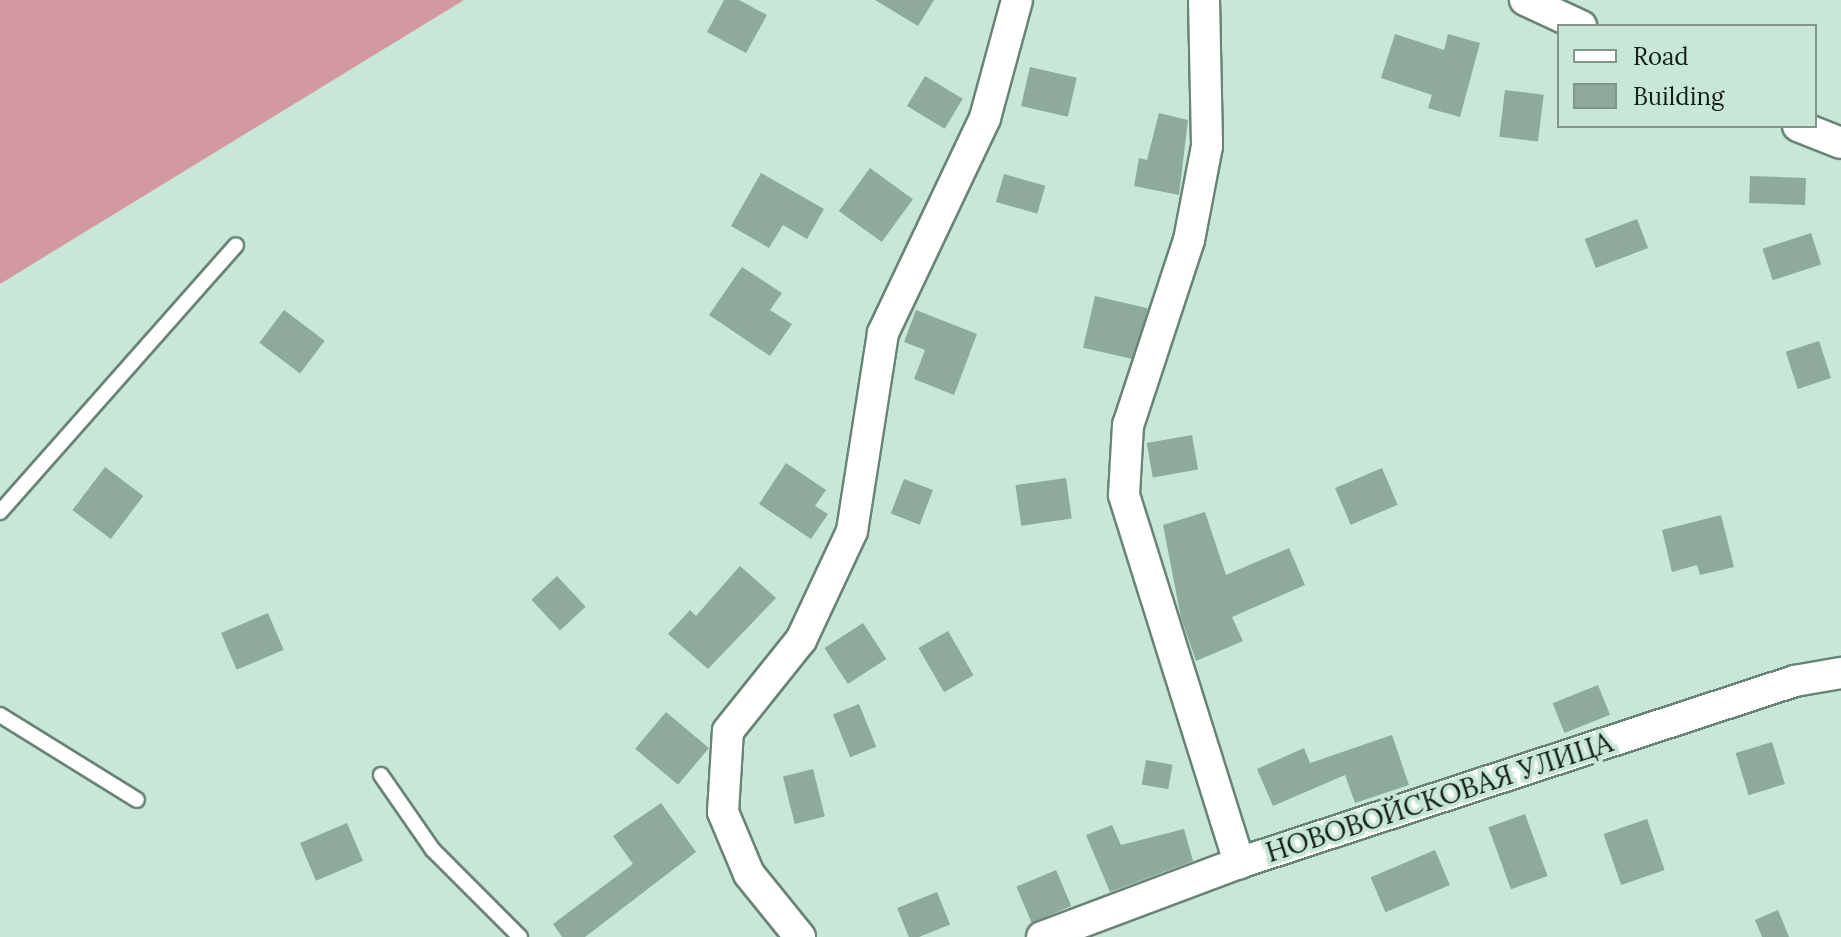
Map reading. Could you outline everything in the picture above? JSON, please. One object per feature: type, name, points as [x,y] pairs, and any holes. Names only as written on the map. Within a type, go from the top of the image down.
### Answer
[{"type":"street","points":[[800,937],[749,874],[723,812],[728,731],[801,640],[852,531],[883,333],[985,118],[1017,0]]},
{"type":"street","points":[[1204,0],[1207,146],[1189,240],[1128,425],[1124,495],[1239,863]]},
{"type":"street","points":[[1525,0],[1577,24]]},
{"type":"street","points":[[1803,128],[1841,143]]},
{"type":"street","name":"НОВОВОЙСКОВАЯ УЛИЦА","points":[[1042,937],[1239,863],[1795,681],[1841,673]]},
{"type":"lane","points":[[0,512],[236,245]]},
{"type":"lane","points":[[0,715],[137,800]]},
{"type":"lane","points":[[381,775],[433,850],[520,937]]},
{"type":"shaded area","points":[[0,0],[464,0],[0,284]]},
{"type":"building","points":[[724,0],[739,0],[767,15],[746,53],[707,32]]},
{"type":"building","points":[[875,0],[934,0],[918,26]]},
{"type":"building","points":[[1395,34],[1444,50],[1448,34],[1480,43],[1460,117],[1428,108],[1432,95],[1381,78]]},
{"type":"building","points":[[1030,67],[1077,78],[1068,117],[1021,106]]},
{"type":"building","points":[[925,76],[963,99],[945,129],[907,106]]},
{"type":"building","points":[[1505,90],[1544,95],[1538,141],[1499,137]]},
{"type":"building","points":[[1159,113],[1188,120],[1179,195],[1134,186],[1139,158],[1147,160]]},
{"type":"building","points":[[870,168],[913,199],[882,242],[839,211]]},
{"type":"building","points":[[761,173],[824,209],[807,239],[783,225],[769,248],[731,226]]},
{"type":"building","points":[[1004,174],[1045,186],[1037,214],[996,202]]},
{"type":"building","points":[[1750,176],[1806,178],[1805,205],[1749,203]]},
{"type":"building","points":[[1637,219],[1648,248],[1596,268],[1585,239]]},
{"type":"building","points":[[1811,233],[1821,264],[1773,280],[1762,249]]},
{"type":"building","points":[[742,267],[782,293],[770,310],[792,324],[770,356],[709,315]]},
{"type":"building","points":[[1095,296],[1148,308],[1136,360],[1083,348]]},
{"type":"building","points":[[284,310],[325,341],[300,373],[259,343]]},
{"type":"building","points":[[916,310],[977,334],[954,395],[914,379],[925,350],[904,342]]},
{"type":"building","points":[[1819,341],[1831,378],[1798,389],[1786,352]]},
{"type":"building","points":[[1192,435],[1198,469],[1153,477],[1147,443]]},
{"type":"building","points":[[786,463],[826,490],[815,506],[828,514],[811,539],[759,504]]},
{"type":"building","points":[[105,467],[143,496],[111,539],[73,510]]},
{"type":"building","points":[[1382,468],[1398,505],[1351,525],[1335,488]]},
{"type":"building","points":[[1066,478],[1072,519],[1021,526],[1015,485]]},
{"type":"building","points":[[904,479],[933,490],[920,525],[891,514]]},
{"type":"building","points":[[1205,512],[1226,575],[1289,548],[1305,585],[1232,617],[1243,641],[1196,661],[1181,618],[1163,525]]},
{"type":"building","points":[[1721,515],[1734,567],[1700,575],[1697,565],[1672,572],[1662,530]]},
{"type":"building","points":[[740,566],[776,598],[708,669],[668,634],[690,610],[696,616]]},
{"type":"building","points":[[557,576],[586,607],[560,631],[531,600]]},
{"type":"building","points":[[268,613],[284,650],[237,670],[221,633]]},
{"type":"building","points":[[863,623],[886,659],[848,684],[824,648]]},
{"type":"building","points":[[948,631],[974,675],[944,692],[919,648]]},
{"type":"building","points":[[1598,685],[1610,715],[1565,733],[1553,703]]},
{"type":"building","points":[[859,704],[876,747],[850,757],[833,714]]},
{"type":"building","points":[[666,712],[709,748],[678,785],[635,749]]},
{"type":"building","points":[[1392,735],[1409,785],[1355,803],[1345,775],[1273,806],[1257,769],[1304,748],[1310,763]]},
{"type":"building","points":[[1772,742],[1785,784],[1749,795],[1736,753]]},
{"type":"building","points":[[1146,760],[1173,765],[1168,789],[1142,785]]},
{"type":"building","points":[[813,769],[825,817],[795,824],[783,776]]},
{"type":"building","points":[[661,803],[696,852],[585,937],[562,937],[553,924],[633,864],[613,836]]},
{"type":"building","points":[[1525,814],[1548,876],[1511,889],[1488,827]]},
{"type":"building","points":[[1647,819],[1665,870],[1621,885],[1604,834]]},
{"type":"building","points":[[347,823],[363,861],[316,881],[300,843]]},
{"type":"building","points":[[1112,825],[1121,845],[1184,829],[1193,861],[1110,892],[1086,835]]},
{"type":"building","points":[[1435,850],[1450,885],[1385,912],[1371,877]]},
{"type":"building","points":[[1056,870],[1071,906],[1032,923],[1016,887]]},
{"type":"building","points":[[937,892],[950,924],[919,937],[909,937],[897,908]]},
{"type":"building","points":[[1778,910],[1789,937],[1762,937],[1755,920]]}]
